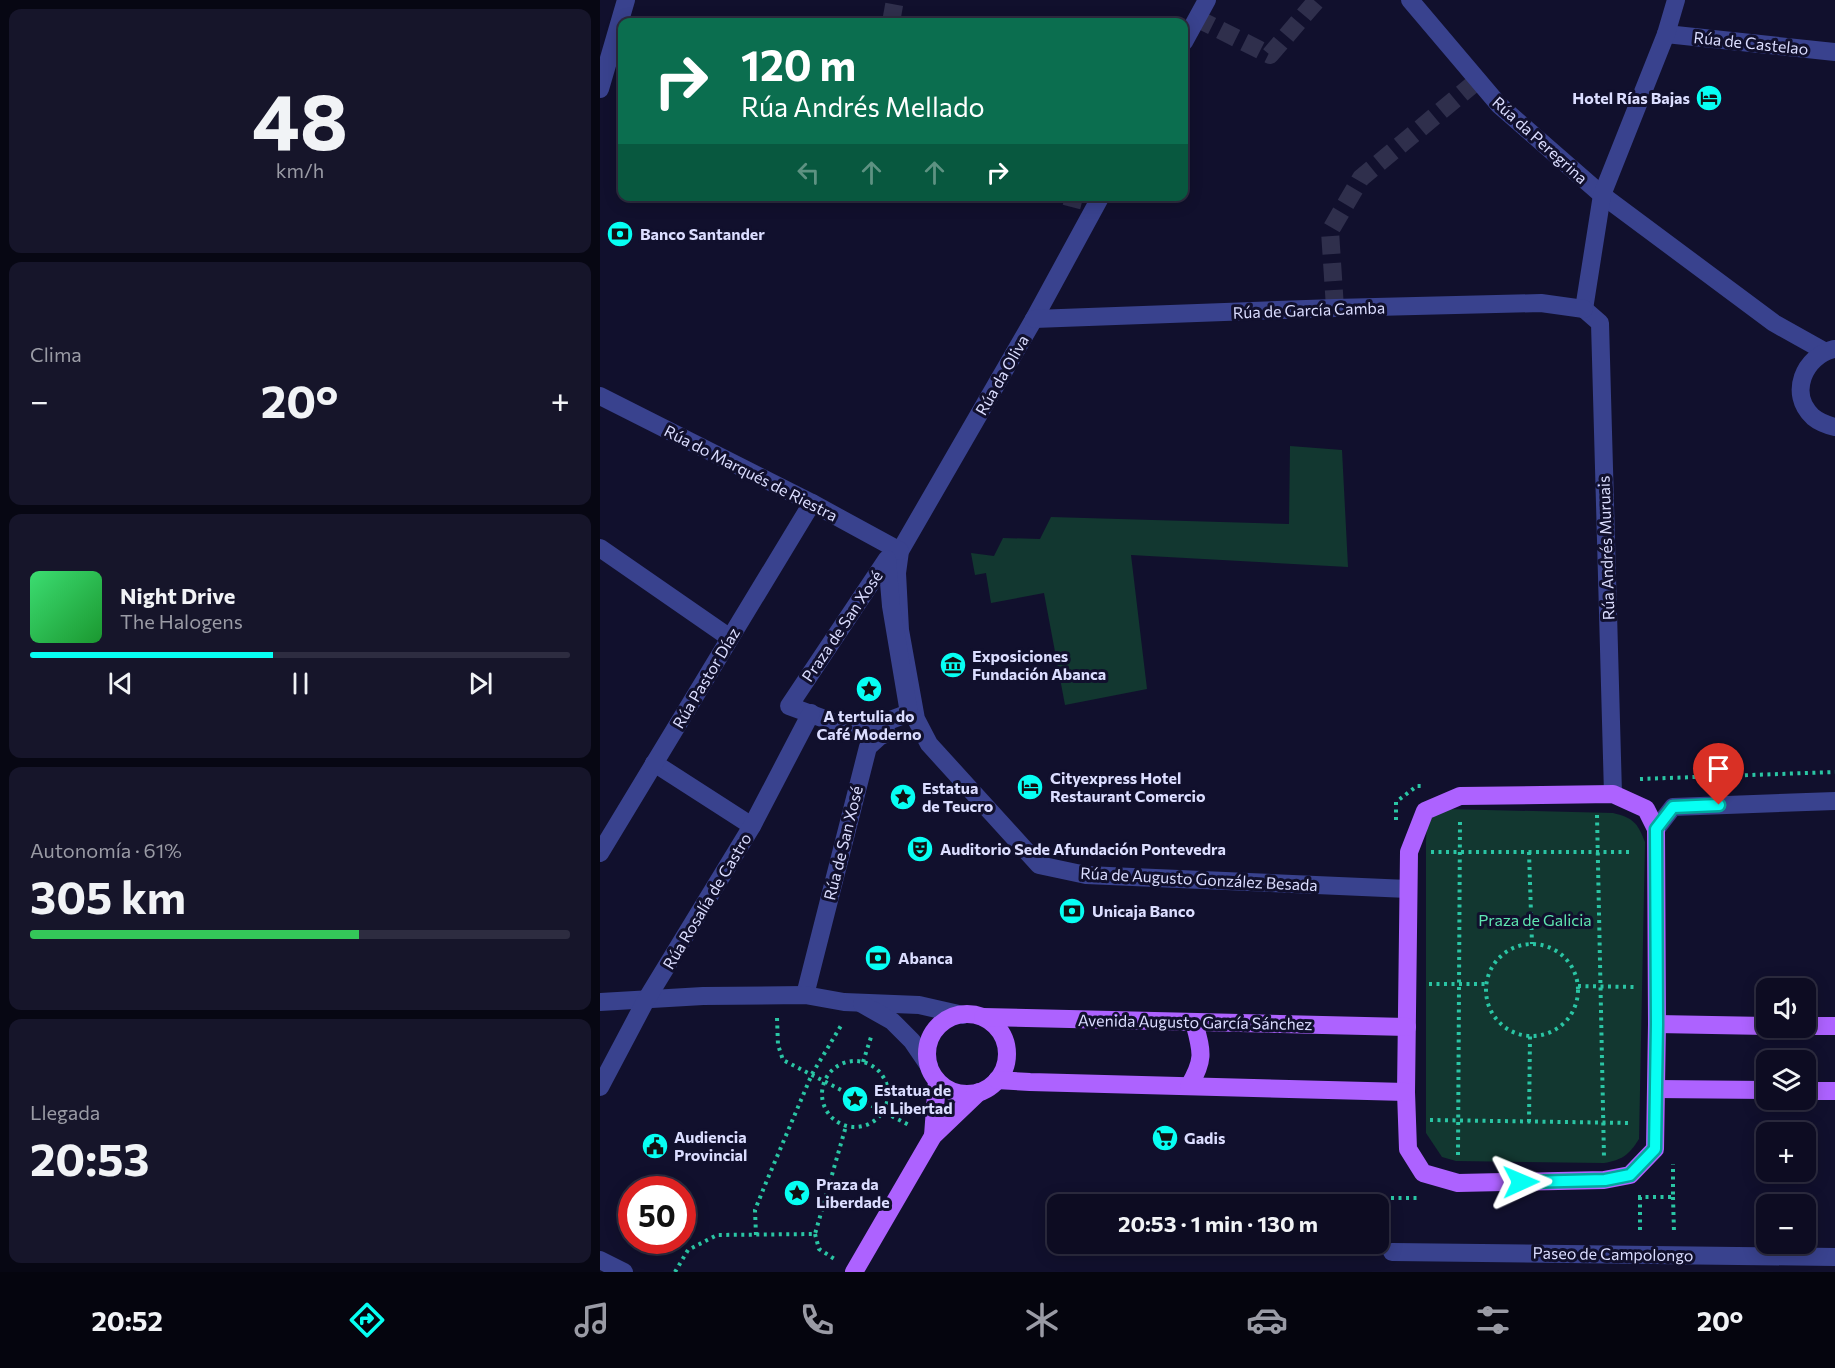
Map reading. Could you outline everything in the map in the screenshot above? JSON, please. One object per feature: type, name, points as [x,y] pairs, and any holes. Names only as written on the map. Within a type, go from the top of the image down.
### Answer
[{"type":"main road","points":[[1613,794],[1646,810],[1656,829],[1655,1149],[1630,1175],[1605,1180],[1458,1183],[1423,1173],[1408,1149],[1406,1092],[1409,852],[1425,811],[1460,796],[1613,794]]},
{"type":"main road","points":[[854,1272],[933,1136],[979,1092],[997,1080],[1003,1069],[1006,1057],[1001,1034],[983,1017],[963,1015],[952,1017],[942,1023],[929,1042],[927,1054],[933,1073],[933,1136]]},
{"type":"main road","name":"Avenida Augusto García Sánchez","points":[[983,1017],[1407,1027]]},
{"type":"main road","points":[[1189,1086],[1199,1068],[1201,1056],[1200,1042],[1194,1022]]},
{"type":"main road","points":[[1657,1024],[1756,1026]]},
{"type":"main road","points":[[1816,1026],[1835,1026]]},
{"type":"main road","points":[[933,1073],[946,1088],[968,1094],[979,1092]]},
{"type":"main road","points":[[997,1080],[1406,1092]]},
{"type":"main road","points":[[1656,1089],[1756,1090]]},
{"type":"main road","points":[[1816,1091],[1835,1091]]},
{"type":"street","points":[[621,18],[626,0]]},
{"type":"street","points":[[1188,34],[1206,0]]},
{"type":"street","name":"Rúa da Peregrina","points":[[1410,0],[1499,105],[1602,195],[1774,323],[1830,350]]},
{"type":"street","points":[[1602,195],[1666,34],[1676,0]]},
{"type":"street","points":[[600,89],[618,27]]},
{"type":"street","name":"Rúa de Castelao","points":[[1666,34],[1835,52]]},
{"type":"street","name":"Rúa da Peregrina","points":[[1584,309],[1602,195]]},
{"type":"street","name":"Rúa da Oliva","points":[[900,551],[1034,320],[1098,201]]},
{"type":"street","name":"Rúa de García Camba","points":[[1034,320],[1335,308],[1541,303],[1584,309]]},
{"type":"street","name":"Rúa Andrés Muruais","points":[[1584,309],[1600,323],[1613,794]]},
{"type":"street","name":"Rúa da Peregrina","points":[[1830,350],[1813,358],[1805,370],[1801,382],[1801,394],[1805,406],[1813,417],[1835,427]]},
{"type":"street","name":"Rúa do Marqués de Riestra","points":[[600,396],[812,503],[900,551]]},
{"type":"street","name":"Rúa Pastor Díaz","points":[[600,853],[812,503]]},
{"type":"street","points":[[601,550],[730,638]]},
{"type":"street","name":"Praza de San Xosé","points":[[900,551],[897,573],[900,630],[916,718]]},
{"type":"street","name":"Praza de San Xosé","points":[[887,559],[891,606],[909,714],[880,724],[866,734],[812,713],[789,706],[887,559]]},
{"type":"street","name":"Rúa Rosalía de Castro","points":[[600,1087],[646,1000],[752,826],[812,713]]},
{"type":"street","name":"Rúa de Augusto González Besada","points":[[916,718],[929,744],[1039,865],[1086,875],[1408,889]]},
{"type":"street","name":"Rúa de San Xosé","points":[[805,995],[868,747],[879,736],[916,718]]},
{"type":"street","points":[[654,764],[752,826]]},
{"type":"street","points":[[1656,829],[1673,807],[1835,801]]},
{"type":"street","points":[[600,1002],[703,996],[805,995],[861,1003],[919,1005],[963,1015]]},
{"type":"street","points":[[861,1003],[892,1022],[906,1034],[933,1073]]},
{"type":"street","name":"Paseo de Campolongo","points":[[1392,1252],[1835,1257]]},
{"type":"street","points":[[600,1260],[624,1272]]},
{"type":"path","points":[[1636,780],[1835,772]]},
{"type":"path","points":[[1597,805],[1604,1160]]},
{"type":"path","points":[[1458,1155],[1460,812]]},
{"type":"path","points":[[1429,852],[1629,852]]},
{"type":"path","points":[[1529,852],[1532,944]]},
{"type":"path","points":[[1532,944],[1545,946],[1558,952],[1568,961],[1575,973],[1578,986],[1575,1005],[1565,1021],[1555,1029],[1543,1034],[1530,1035],[1506,1028],[1496,1019],[1486,996],[1486,984],[1490,970],[1507,951],[1519,945],[1532,944]]},
{"type":"path","points":[[1419,984],[1486,984]]},
{"type":"path","points":[[1578,986],[1639,987]]},
{"type":"path","points":[[787,1018],[777,1018],[778,1046],[783,1060],[909,1125],[911,1116]]},
{"type":"path","points":[[756,1235],[755,1210],[812,1074],[844,1021],[836,1020]]},
{"type":"path","points":[[864,1028],[879,1036]]},
{"type":"path","points":[[863,1062],[873,1032]]},
{"type":"path","points":[[1529,1122],[1530,1035]]},
{"type":"path","points":[[844,1062],[863,1062],[871,1065],[884,1077],[888,1095],[882,1112],[876,1119],[856,1127],[846,1126],[836,1121],[828,1113],[823,1103],[821,1092],[824,1081],[835,1067],[844,1062]]},
{"type":"path","points":[[1426,1120],[1637,1124]]},
{"type":"path","points":[[833,1266],[837,1260],[819,1249],[815,1234],[846,1126]]},
{"type":"path","points":[[1640,1197],[1640,1255]]},
{"type":"path","points":[[1673,1197],[1674,1255]]},
{"type":"path","points":[[675,1272],[688,1250],[717,1235],[815,1234]]},
{"type":"green space","points":[[1290,446],[1342,450],[1348,567],[1131,555],[1147,689],[1065,705],[1044,593],[991,603],[986,573],[975,575],[971,553],[994,556],[1003,538],[1040,539],[1051,517],[1289,524]]},
{"type":"green space","name":"Praza de Galicia","points":[[1446,809],[1613,813],[1634,822],[1645,842],[1639,1139],[1628,1153],[1616,1160],[1604,1163],[1456,1161],[1442,1157],[1426,1133],[1426,841],[1430,821]]},
{"type":"tunnel","points":[[892,18],[895,0]]},
{"type":"tunnel","points":[[1196,18],[1270,55],[1317,0]]},
{"type":"tunnel","points":[[1335,308],[1330,231],[1361,178],[1478,80]]},
{"type":"tunnel","points":[[1084,201],[1096,204]]},
{"type":"place","name":"Hotel Rías Bajas","points":[[1709,98]]},
{"type":"place","name":"Banco Santander","points":[[620,234]]},
{"type":"place","name":"Exposiciones Fundación Abanca","points":[[953,665]]},
{"type":"place","name":"A tertulia do Café Moderno","points":[[869,689]]},
{"type":"place","name":"Cityexpress Hotel Restaurant Comercio","points":[[1030,787]]},
{"type":"place","name":"Estatua de Teucro","points":[[903,797]]},
{"type":"place","name":"Auditorio Sede Afundación Pontevedra","points":[[920,849]]},
{"type":"place","name":"Unicaja Banco","points":[[1072,911]]},
{"type":"place","name":"Abanca","points":[[878,958]]},
{"type":"place","name":"Estatua de la Libertad","points":[[855,1099]]},
{"type":"place","name":"Gadis","points":[[1165,1138]]},
{"type":"place","name":"Audiencia Provincial","points":[[655,1146]]},
{"type":"place","name":"Praza da Liberdade","points":[[797,1193]]},
{"type":"route","points":[[1521,1182],[1605,1180],[1630,1175],[1655,1149],[1656,829],[1673,807],[1719,805]]}]
